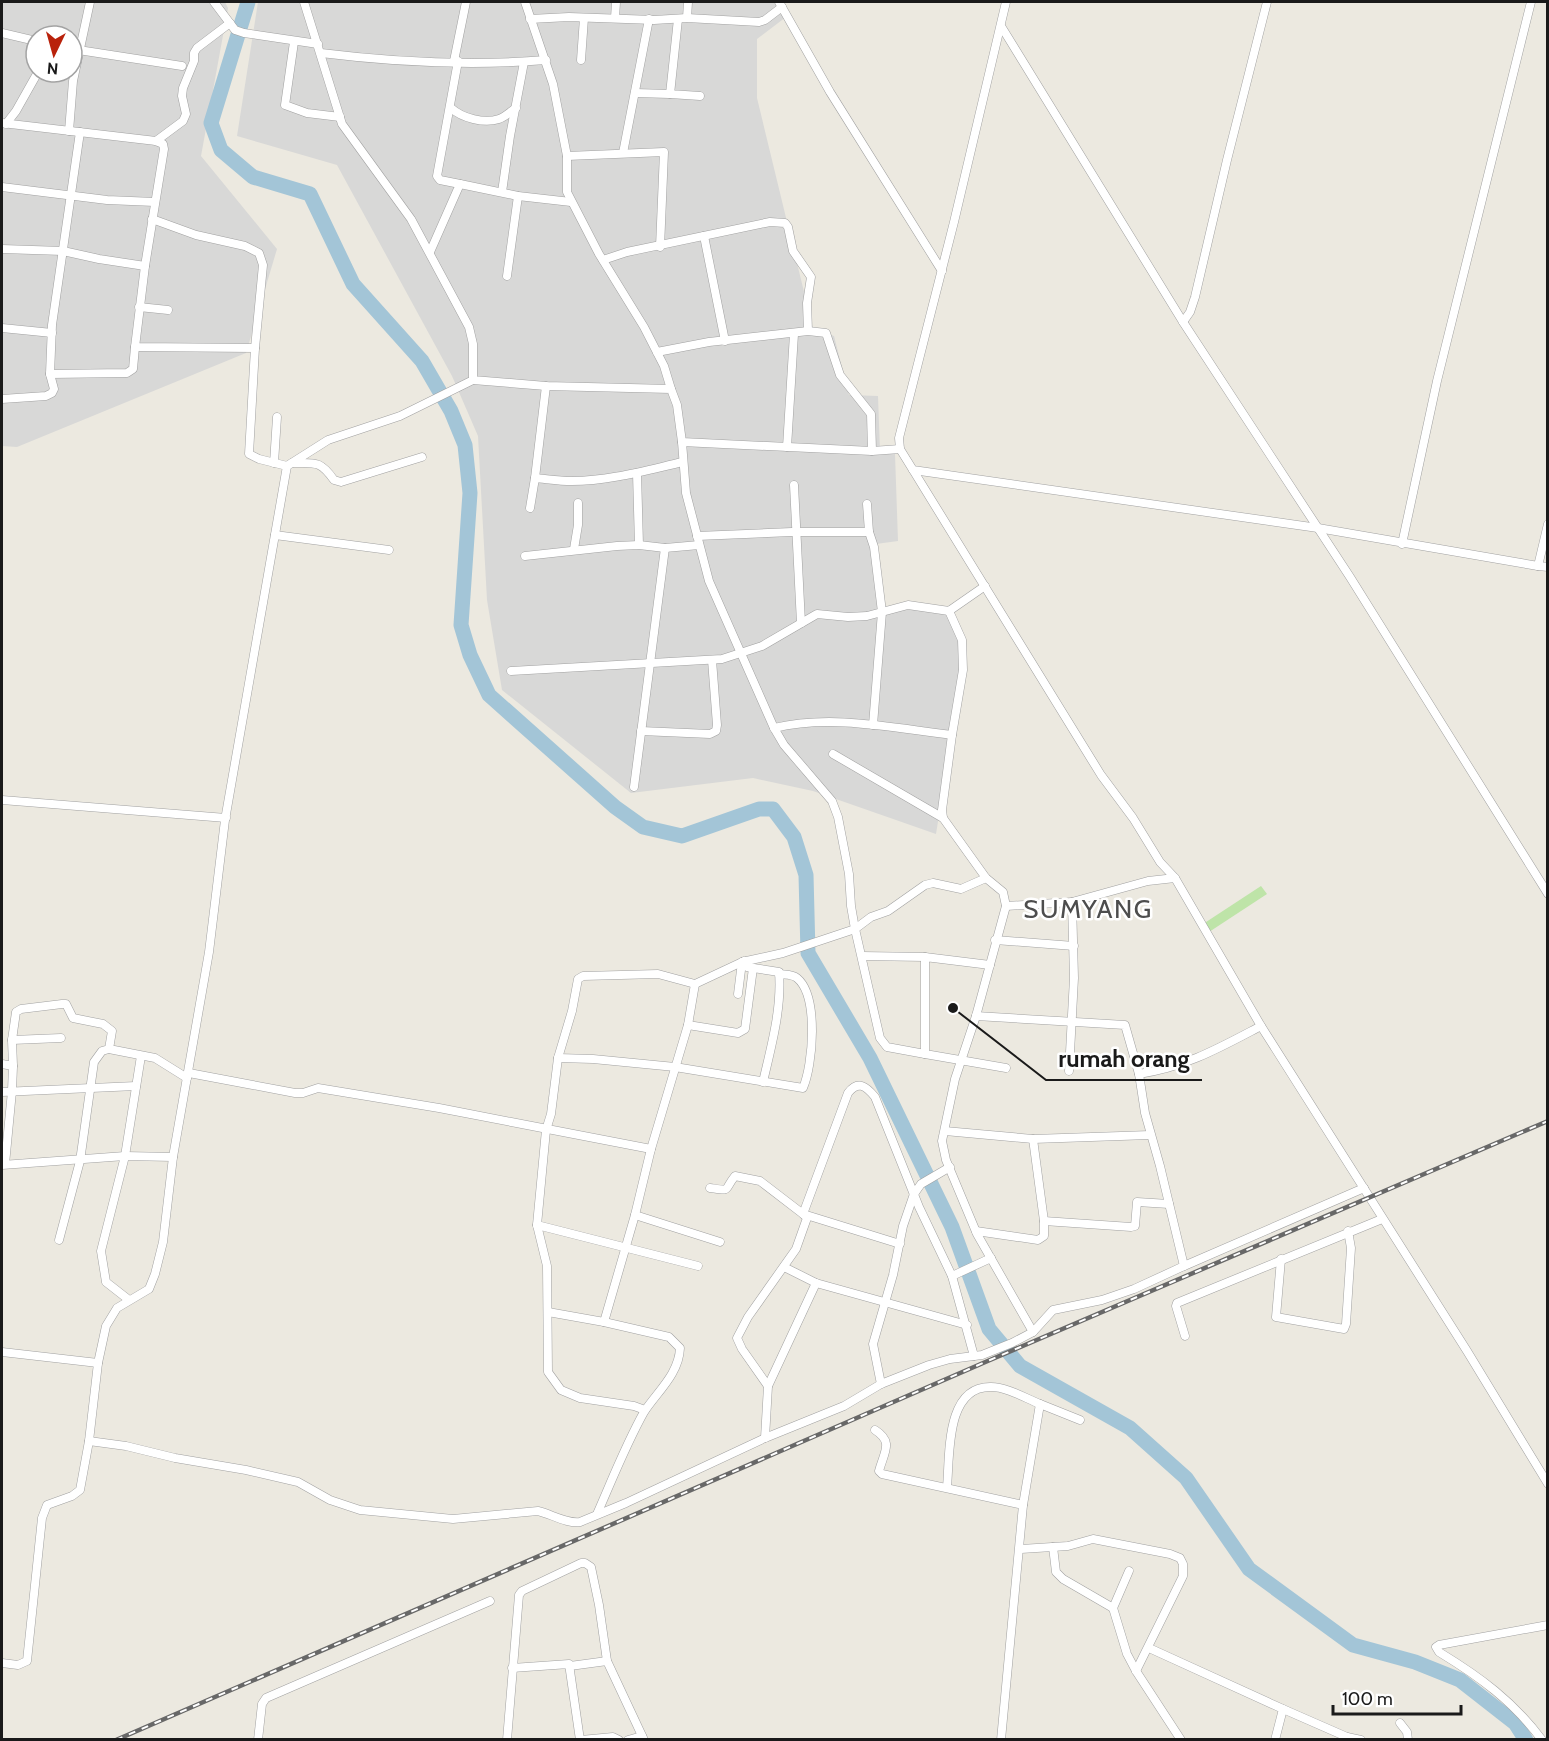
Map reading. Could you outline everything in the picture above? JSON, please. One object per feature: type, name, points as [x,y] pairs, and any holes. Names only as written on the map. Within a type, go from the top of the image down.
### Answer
[{"type":"street","points":[[84,24],[90,2]]},
{"type":"street","points":[[214,2],[232,26],[244,33],[316,46],[357,57],[456,61],[546,60]]},
{"type":"street","points":[[304,2],[316,46],[347,133],[376,168],[411,219],[470,327],[473,344],[473,380]]},
{"type":"street","points":[[466,2],[450,108],[439,160],[438,178],[519,196],[571,202]]},
{"type":"street","points":[[525,2],[553,84],[567,156],[566,183],[571,202],[644,327],[657,352],[677,405],[686,493],[709,581],[774,728],[784,745],[832,801],[838,817],[849,874],[855,929],[880,1038],[887,1047],[1006,1068]]},
{"type":"street","points":[[615,18],[616,2]]},
{"type":"street","points":[[687,18],[688,2]]},
{"type":"street","points":[[1006,2],[942,271],[899,438],[900,449],[1101,775],[1163,866],[1175,878],[1261,1026],[1467,1351],[1548,1484]]},
{"type":"street","points":[[1184,322],[1195,297],[1267,2]]},
{"type":"street","points":[[1402,544],[1437,381],[1531,2]]},
{"type":"street","points":[[530,19],[687,18],[763,22],[781,4],[830,92],[942,271]]},
{"type":"street","points":[[581,60],[584,18]]},
{"type":"street","points":[[670,94],[678,19]]},
{"type":"street","points":[[623,153],[648,20]]},
{"type":"street","points":[[156,141],[183,121],[186,114],[182,96],[183,88],[197,48],[232,26]]},
{"type":"street","points":[[1001,26],[1184,322],[1318,528],[1548,894]]},
{"type":"street","points":[[2,33],[24,38]]},
{"type":"street","points":[[294,42],[285,105],[307,113],[340,117]]},
{"type":"street","points":[[84,51],[182,66]]},
{"type":"street","points":[[502,192],[524,62]]},
{"type":"street","points":[[4,124],[16,111],[31,84]]},
{"type":"street","points":[[69,131],[73,84]]},
{"type":"street","points":[[635,93],[700,96]]},
{"type":"street","points":[[450,108],[458,114],[488,120],[498,119],[516,108]]},
{"type":"street","points":[[4,124],[156,141],[163,144],[164,149],[139,307],[133,369],[127,373],[50,374]]},
{"type":"street","points":[[2,399],[50,395],[54,389],[50,374],[52,333],[80,132]]},
{"type":"street","points":[[567,156],[660,151],[665,153],[660,247]]},
{"type":"street","points":[[430,252],[460,184]]},
{"type":"street","points":[[2,187],[106,200],[155,202]]},
{"type":"street","points":[[507,276],[519,196]]},
{"type":"street","points":[[152,219],[196,235],[245,246],[259,253],[262,265],[249,452],[251,456],[274,463],[319,463],[334,480],[341,482],[422,457]]},
{"type":"street","points":[[603,260],[627,252],[660,247],[770,222],[787,224],[794,251],[811,277],[807,303],[808,331]]},
{"type":"street","points":[[704,236],[725,341]]},
{"type":"street","points":[[2,249],[63,251],[145,266]]},
{"type":"street","points":[[139,307],[168,310]]},
{"type":"street","points":[[2,328],[52,333]]},
{"type":"street","points":[[657,352],[676,347],[808,331],[828,335],[840,375],[868,409],[872,421],[872,451]]},
{"type":"street","points":[[787,447],[794,334]]},
{"type":"street","points":[[135,347],[255,348]]},
{"type":"street","points":[[2,1663],[18,1665],[27,1661],[42,1518],[47,1505],[72,1496],[80,1490],[89,1440],[98,1363],[106,1326],[117,1308],[149,1289],[164,1242],[173,1157],[209,952],[226,818],[289,464],[328,440],[362,430],[423,406],[473,380],[546,386],[671,389]]},
{"type":"street","points":[[530,508],[546,386]]},
{"type":"street","points":[[274,463],[277,417]]},
{"type":"street","points":[[682,442],[872,451],[900,449]]},
{"type":"street","points":[[535,478],[573,481],[606,478],[683,462]]},
{"type":"street","points":[[913,470],[1318,528],[1548,567]]},
{"type":"street","points":[[637,472],[639,545]]},
{"type":"street","points":[[795,485],[801,622]]},
{"type":"street","points":[[574,549],[578,525],[578,503]]},
{"type":"street","points":[[867,504],[869,532],[874,547],[882,612],[873,725]]},
{"type":"street","points":[[1538,566],[1548,524]]},
{"type":"street","points":[[697,536],[869,532]]},
{"type":"street","points":[[275,535],[389,550]]},
{"type":"street","points":[[525,556],[574,549],[639,545],[665,548],[699,545]]},
{"type":"street","points":[[634,787],[665,548]]},
{"type":"street","points":[[511,671],[712,660],[741,654],[762,646],[817,614],[867,616],[915,604],[949,610],[985,586]]},
{"type":"street","points":[[943,818],[942,810],[952,735],[963,670],[962,640],[949,610]]},
{"type":"street","points":[[641,731],[710,734],[716,731],[712,660]]},
{"type":"street","points":[[774,728],[816,721],[873,725],[952,735]]},
{"type":"street","points":[[833,754],[943,818],[986,878],[1003,892],[1006,906],[976,1016],[955,1079],[942,1141],[950,1167],[989,1259],[1033,1332]]},
{"type":"street","points":[[2,800],[226,818]]},
{"type":"street","points":[[645,1410],[634,1406],[580,1398],[561,1390],[548,1371],[547,1266],[537,1226],[546,1130],[558,1058],[572,1011],[578,979],[580,977],[658,974],[696,984],[743,962],[783,953],[846,934],[871,917],[888,911],[925,885],[933,883],[961,889],[986,878]]},
{"type":"street","points":[[1006,906],[1072,902],[1148,881],[1175,878]]},
{"type":"street","points":[[1068,1071],[1074,946],[1072,902]]},
{"type":"street","points":[[995,940],[1074,946]]},
{"type":"street","points":[[862,956],[925,957],[990,965]]},
{"type":"street","points":[[925,957],[925,1054]]},
{"type":"street","points":[[558,1058],[675,1067],[803,1088],[811,1055],[811,1019],[807,995],[800,980],[792,975],[779,974],[778,971],[745,966],[743,962]]},
{"type":"street","points":[[738,994],[743,962]]},
{"type":"street","points":[[688,1024],[738,1033],[742,1031],[746,1023],[753,968]]},
{"type":"street","points":[[763,1082],[773,1040],[779,974]]},
{"type":"street","points":[[604,1322],[688,1024],[696,984]]},
{"type":"street","points":[[109,1049],[112,1031],[106,1025],[73,1018],[66,1004],[21,1009],[16,1012],[12,1040],[12,1091],[2,1165],[124,1156],[173,1157]]},
{"type":"street","points":[[976,1016],[1125,1025],[1139,1074],[1150,1136],[1160,1166],[1184,1266]]},
{"type":"street","points":[[1139,1074],[1164,1071],[1195,1060],[1261,1026]]},
{"type":"street","points":[[12,1040],[61,1038]]},
{"type":"street","points":[[59,1240],[80,1161],[94,1062],[102,1051],[109,1049],[155,1058],[188,1076],[295,1093],[318,1088],[439,1108],[651,1149]]},
{"type":"street","points":[[129,1300],[106,1282],[101,1251],[124,1156],[141,1056]]},
{"type":"street","points":[[2,1064],[13,1066]]},
{"type":"street","points":[[803,1214],[848,1093],[853,1086],[860,1085],[867,1088],[875,1097],[914,1194],[953,1275],[978,1355]]},
{"type":"street","points":[[2,1092],[46,1091],[91,1086],[136,1086]]},
{"type":"street","points":[[945,1131],[1033,1140],[1150,1136]]},
{"type":"street","points":[[976,1231],[1038,1240],[1044,1236],[1033,1140]]},
{"type":"street","points":[[882,1384],[873,1344],[886,1303],[903,1226],[914,1194],[921,1184],[950,1167]]},
{"type":"street","points":[[710,1188],[726,1190],[735,1176],[760,1182],[807,1218],[796,1249],[748,1317],[737,1338],[768,1386]]},
{"type":"street","points":[[89,1440],[298,1482],[330,1500],[360,1510],[453,1519],[538,1511],[572,1523],[580,1522],[765,1438],[844,1406],[882,1384],[929,1365],[978,1355],[1012,1343],[1033,1332],[1053,1310],[1113,1296],[1364,1188]]},
{"type":"street","points":[[1044,1221],[1131,1227],[1136,1223],[1137,1202],[1169,1204]]},
{"type":"street","points":[[803,1214],[900,1244]]},
{"type":"street","points":[[635,1215],[720,1242]]},
{"type":"street","points":[[1185,1335],[1177,1303],[1382,1219]]},
{"type":"street","points":[[537,1226],[698,1266]]},
{"type":"street","points":[[1281,1259],[1276,1317],[1344,1329],[1351,1248],[1348,1231]]},
{"type":"street","points":[[953,1275],[989,1259]]},
{"type":"street","points":[[784,1267],[816,1283],[967,1325]]},
{"type":"street","points":[[765,1438],[768,1386],[816,1283]]},
{"type":"street","points":[[548,1312],[669,1337],[680,1348],[676,1365],[664,1389],[645,1410],[597,1514]]},
{"type":"street","points":[[2,1352],[98,1363]]},
{"type":"street","points":[[947,1487],[954,1418],[959,1405],[966,1396],[990,1387],[1001,1388],[1080,1420]]},
{"type":"street","points":[[1001,1740],[1021,1549],[1023,1505],[1040,1404]]},
{"type":"street","points":[[875,1430],[885,1436],[887,1442],[879,1471],[882,1474],[1023,1505]]},
{"type":"street","points":[[1021,1549],[1068,1546],[1093,1539],[1180,1558],[1184,1576],[1136,1671]]},
{"type":"street","points":[[1053,1547],[1056,1572],[1063,1579],[1113,1608]]},
{"type":"street","points":[[507,1740],[519,1594],[581,1563],[591,1567],[607,1660],[643,1738],[628,1740]]},
{"type":"street","points":[[1129,1571],[1113,1608],[1127,1654],[1181,1740]]},
{"type":"street","points":[[258,1740],[262,1704],[266,1698],[490,1600]]},
{"type":"street","points":[[1542,1740],[1518,1710],[1475,1674],[1439,1652],[1436,1647],[1548,1625]]},
{"type":"street","points":[[1149,1648],[1347,1738],[1361,1740]]},
{"type":"street","points":[[512,1668],[566,1663],[570,1666],[607,1660]]},
{"type":"street","points":[[570,1666],[580,1740],[613,1737],[619,1740]]},
{"type":"street","points":[[1275,1740],[1283,1709]]},
{"type":"street","points":[[1400,1724],[1407,1732],[1408,1740]]},
{"type":"shaded area","points":[[2,2],[225,2],[228,8],[201,156],[277,249],[246,353],[17,447],[2,446]]},
{"type":"shaded area","points":[[258,2],[777,2],[786,17],[757,39],[757,98],[813,329],[834,336],[849,395],[878,396],[880,451],[895,454],[898,541],[876,544],[881,612],[912,607],[951,614],[964,660],[936,834],[813,791],[753,778],[631,793],[502,690],[487,600],[478,436],[452,376],[337,165],[237,136]]},
{"type":"green space","points":[[1261,886],[1267,894],[1209,932],[1203,924]]},
{"type":"waterway","points":[[248,2],[211,123],[221,150],[253,177],[310,194],[353,284],[422,361],[451,411],[465,445],[470,493],[461,625],[470,655],[489,695],[615,807],[643,827],[682,836],[759,809],[773,809],[794,837],[806,875],[808,953],[870,1058],[952,1227],[989,1329],[1020,1366],[1130,1428],[1186,1478],[1249,1569],[1353,1645],[1415,1662],[1460,1680],[1515,1723],[1526,1740]]},
{"type":"railway","points":[[116,1740],[990,1360],[1548,1121]]},
{"type":"place","name":"rumah orang","points":[[953,1008]]},
{"type":"district","name":"SUMYANG","points":[[1088,909]]}]
